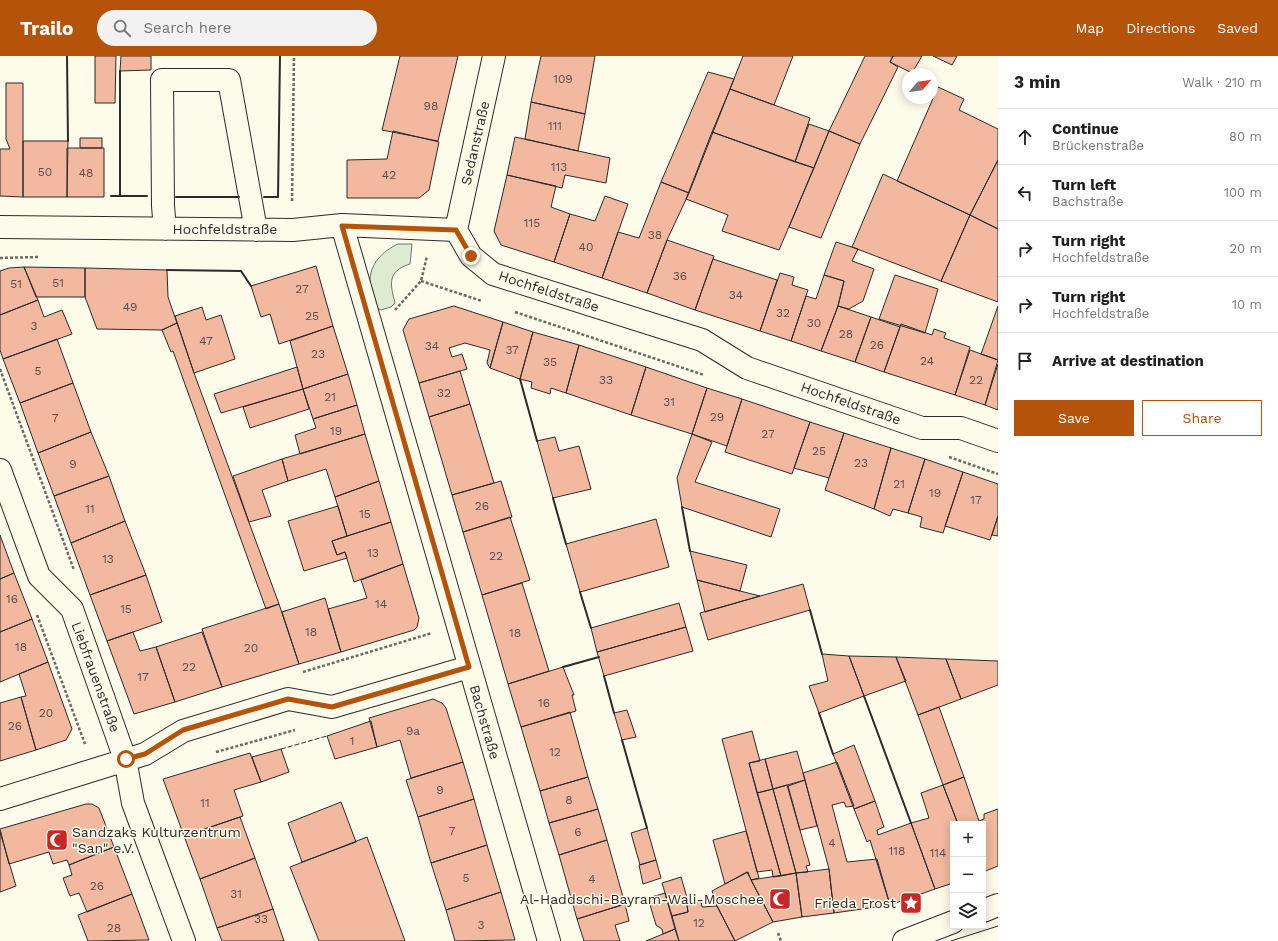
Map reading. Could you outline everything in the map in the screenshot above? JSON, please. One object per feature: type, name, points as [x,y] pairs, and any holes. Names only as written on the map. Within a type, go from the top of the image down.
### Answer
[{"type":"street","name":"Sedanstraße","points":[[456,230],[494,56]]},
{"type":"street","points":[[165,229],[162,206],[162,80],[229,80],[256,230]]},
{"type":"street","name":"Hochfeldstraße","points":[[0,227],[293,230],[342,226],[456,230],[471,256],[493,274],[702,340],[747,368],[922,428],[961,428],[998,441]]},
{"type":"street","name":"Bachstraße","points":[[342,226],[549,941]]},
{"type":"street","name":"Liebfrauenstraße","points":[[0,470],[39,576],[72,609],[126,759],[133,803],[184,941]]},
{"type":"street","points":[[0,799],[145,754],[183,730],[288,699],[332,707],[469,667]]},
{"type":"street","points":[[986,909],[998,905]]},
{"type":"street","points":[[904,941],[950,923]]},
{"type":"path","points":[[292,207],[294,56]]},
{"type":"path","points":[[0,258],[47,257]]},
{"type":"path","points":[[36,612],[86,745]]},
{"type":"path","points":[[296,674],[432,633],[430,625]]},
{"type":"path","points":[[210,754],[302,728]]},
{"type":"path","points":[[79,747],[116,732]]},
{"type":"path","points":[[778,933],[781,941]]},
{"type":"green space","points":[[398,244],[412,244],[410,264],[397,270],[394,274],[391,284],[395,303],[391,307],[381,310],[377,308],[370,283],[370,276],[374,264],[382,254]]},
{"type":"building","points":[[95,56],[116,56],[115,103],[95,103]]},
{"type":"building","points":[[121,56],[151,56],[151,70],[120,71]]},
{"type":"building","points":[[400,56],[458,56],[438,141],[382,130]]},
{"type":"building","points":[[541,56],[595,56],[585,114],[531,102]]},
{"type":"building","points":[[743,56],[793,56],[774,105],[730,89]]},
{"type":"building","points":[[865,56],[893,56],[890,62],[898,67],[860,144],[829,131]]},
{"type":"building","points":[[893,56],[922,56],[915,68],[902,68],[890,62]]},
{"type":"building","points":[[933,56],[957,56],[952,65]]},
{"type":"building","points":[[708,72],[734,79],[689,193],[661,182]]},
{"type":"building","points":[[6,83],[23,83],[23,197],[0,196],[0,149],[10,149],[6,139]]},
{"type":"building","points":[[938,87],[964,99],[959,110],[998,129],[998,160],[970,215],[897,181],[931,104],[938,104]]},
{"type":"building","points":[[730,89],[810,118],[795,162],[712,132]]},
{"type":"building","points":[[531,102],[585,114],[578,151],[525,139]]},
{"type":"building","points":[[809,124],[829,131],[814,168],[795,162]]},
{"type":"building","points":[[393,131],[439,142],[429,190],[419,198],[347,198],[347,160],[387,159]]},
{"type":"building","points":[[829,131],[860,144],[821,238],[789,227]]},
{"type":"building","points":[[712,132],[814,168],[779,250],[722,231],[728,215],[686,199]]},
{"type":"building","points":[[515,137],[610,158],[606,183],[565,175],[562,188],[507,175]]},
{"type":"building","points":[[80,138],[102,138],[102,148],[80,148]]},
{"type":"building","points":[[23,141],[68,141],[67,197],[23,197]]},
{"type":"building","points":[[67,148],[104,148],[104,197],[67,197]]},
{"type":"building","points":[[998,160],[998,229],[970,215]]},
{"type":"building","points":[[883,174],[970,215],[941,281],[852,247]]},
{"type":"building","points":[[507,175],[556,186],[551,207],[570,214],[554,262],[501,245],[494,231]]},
{"type":"building","points":[[661,182],[689,193],[667,240],[647,293],[602,278],[618,232],[639,238]]},
{"type":"building","points":[[605,196],[628,204],[602,278],[554,262],[570,214],[595,221]]},
{"type":"building","points":[[970,215],[998,229],[998,302],[941,281]]},
{"type":"building","points":[[667,240],[714,256],[695,310],[647,293]]},
{"type":"building","points":[[836,242],[858,249],[852,261],[874,269],[863,301],[849,309],[838,306],[844,281],[824,275]]},
{"type":"building","points":[[713,259],[777,280],[760,331],[695,310]]},
{"type":"building","points":[[316,266],[333,326],[279,344],[270,314],[261,317],[251,286]]},
{"type":"building","points":[[24,267],[85,268],[85,297],[36,297]]},
{"type":"building","points":[[24,267],[38,300],[0,315],[0,271],[9,268]]},
{"type":"building","points":[[85,268],[167,270],[168,297],[177,323],[162,330],[97,329],[85,297]]},
{"type":"building","points":[[780,273],[794,277],[792,285],[808,290],[791,341],[760,331]]},
{"type":"building","points":[[824,275],[844,281],[838,306],[821,351],[791,341],[806,296],[816,299]]},
{"type":"building","points":[[895,275],[938,289],[925,333],[879,319]]},
{"type":"building","points":[[38,300],[44,317],[62,310],[72,334],[3,359],[0,350],[0,315]]},
{"type":"building","points":[[454,306],[503,322],[490,368],[487,363],[490,350],[465,343],[449,348],[452,357],[462,354],[467,369],[419,383],[403,330],[409,319]]},
{"type":"building","points":[[838,306],[871,317],[855,362],[821,351]]},
{"type":"building","points":[[998,306],[998,360],[981,354]]},
{"type":"building","points":[[202,307],[206,320],[221,315],[235,359],[194,373],[175,316]]},
{"type":"building","points":[[871,317],[900,327],[884,372],[855,362]]},
{"type":"building","points":[[503,322],[533,332],[520,379],[490,368]]},
{"type":"building","points":[[177,323],[279,604],[266,609],[173,351],[171,352],[162,330]]},
{"type":"building","points":[[901,324],[932,335],[934,329],[946,333],[944,338],[970,347],[955,395],[884,372]]},
{"type":"building","points":[[333,326],[348,374],[303,389],[290,341]]},
{"type":"building","points":[[533,332],[579,345],[566,393],[551,388],[550,394],[531,388],[532,382],[520,379]]},
{"type":"building","points":[[57,339],[73,383],[20,403],[3,359]]},
{"type":"building","points":[[579,345],[646,367],[631,415],[566,393]]},
{"type":"building","points":[[970,350],[998,360],[985,405],[955,395]]},
{"type":"building","points":[[998,364],[998,410],[985,405]]},
{"type":"building","points":[[297,367],[303,389],[221,413],[214,394]]},
{"type":"building","points":[[646,367],[707,388],[692,434],[631,415]]},
{"type":"building","points":[[460,371],[470,404],[429,417],[419,383]]},
{"type":"building","points":[[348,374],[357,405],[313,419],[303,389]]},
{"type":"building","points":[[73,383],[91,432],[38,453],[20,403]]},
{"type":"building","points":[[707,388],[742,399],[727,446],[692,434]]},
{"type":"building","points":[[303,389],[309,409],[250,428],[243,407]]},
{"type":"building","points":[[742,399],[810,422],[792,474],[725,452]]},
{"type":"building","points":[[470,404],[494,483],[452,495],[429,417]]},
{"type":"building","points":[[357,405],[365,434],[300,454],[295,435],[316,428],[313,419]]},
{"type":"building","points":[[810,422],[844,433],[829,478],[794,468]]},
{"type":"building","points":[[91,432],[109,476],[54,496],[38,453]]},
{"type":"building","points":[[844,433],[891,448],[874,509],[825,490]]},
{"type":"building","points":[[365,434],[379,481],[335,497],[326,469],[288,481],[282,459]]},
{"type":"building","points":[[692,434],[712,442],[695,482],[780,509],[771,537],[682,507],[677,478]]},
{"type":"building","points":[[555,437],[559,451],[579,446],[591,489],[553,498],[537,441]]},
{"type":"building","points":[[891,448],[925,459],[908,513],[893,509],[890,516],[874,509]]},
{"type":"building","points":[[282,459],[288,481],[262,490],[271,516],[249,522],[233,476]]},
{"type":"building","points":[[925,459],[963,472],[943,533],[920,527],[922,517],[908,513]]},
{"type":"building","points":[[963,472],[998,484],[998,516],[990,540],[945,526]]},
{"type":"building","points":[[109,476],[125,521],[71,543],[54,496]]},
{"type":"building","points":[[379,481],[391,522],[347,536],[335,497]]},
{"type":"building","points":[[501,481],[512,517],[463,532],[452,495]]},
{"type":"building","points":[[338,506],[347,536],[332,541],[337,555],[345,552],[347,558],[304,571],[288,521]]},
{"type":"building","points":[[998,516],[998,536],[992,535]]},
{"type":"building","points":[[510,517],[530,580],[482,595],[463,532]]},
{"type":"building","points":[[656,519],[669,567],[580,592],[566,544]]},
{"type":"building","points":[[125,521],[146,575],[90,595],[71,543]]},
{"type":"building","points":[[391,522],[403,564],[354,582],[345,552],[337,555],[332,541]]},
{"type":"building","points":[[0,535],[14,573],[0,579]]},
{"type":"building","points":[[690,551],[747,565],[740,591],[697,580]]},
{"type":"building","points":[[403,564],[419,618],[417,627],[414,630],[341,652],[328,609],[367,598],[361,580]]},
{"type":"building","points":[[14,573],[32,619],[0,632],[0,579]]},
{"type":"building","points":[[146,575],[162,622],[107,641],[90,595]]},
{"type":"building","points":[[697,580],[740,591],[760,596],[705,612]]},
{"type":"building","points":[[522,583],[549,671],[508,684],[482,595]]},
{"type":"building","points":[[803,584],[810,610],[708,640],[700,613]]},
{"type":"building","points":[[325,598],[341,652],[299,664],[282,612]]},
{"type":"building","points":[[679,603],[686,627],[597,652],[591,628]]},
{"type":"building","points":[[279,604],[299,664],[222,687],[202,629]]},
{"type":"building","points":[[32,619],[48,662],[0,682],[0,632]]},
{"type":"building","points":[[686,627],[693,651],[604,676],[597,652]]},
{"type":"building","points":[[133,632],[140,651],[156,647],[175,702],[134,714],[107,641]]},
{"type":"building","points":[[202,632],[222,687],[175,702],[156,647]]},
{"type":"building","points":[[822,654],[849,656],[864,696],[819,713],[809,686],[828,681]]},
{"type":"building","points":[[849,656],[896,657],[906,681],[864,696]]},
{"type":"building","points":[[896,657],[946,659],[961,699],[918,715]]},
{"type":"building","points":[[946,659],[998,661],[998,685],[961,699]]},
{"type":"building","points":[[48,662],[72,729],[66,740],[36,750],[21,697],[26,696],[19,674]]},
{"type":"building","points":[[563,667],[574,695],[572,695],[576,711],[521,727],[508,684]]},
{"type":"building","points":[[21,697],[36,750],[0,761],[0,703]]},
{"type":"building","points":[[433,699],[442,703],[446,708],[463,762],[411,778],[400,740],[377,747],[369,718]]},
{"type":"building","points":[[939,707],[964,777],[943,785],[918,715]]},
{"type":"building","points":[[627,710],[636,737],[622,740],[614,713]]},
{"type":"building","points":[[570,712],[588,777],[540,791],[521,727]]},
{"type":"building","points":[[371,721],[377,747],[335,759],[327,736]]},
{"type":"building","points":[[752,731],[760,761],[749,763],[781,876],[773,877],[772,870],[757,872],[722,739]]},
{"type":"building","points":[[854,745],[875,801],[854,809],[833,754]]},
{"type":"building","points":[[281,749],[289,772],[261,782],[252,757]]},
{"type":"building","points":[[797,751],[805,780],[773,789],[765,759]]},
{"type":"building","points":[[250,753],[261,782],[234,790],[243,816],[184,836],[163,779]]},
{"type":"building","points":[[765,759],[773,789],[757,793],[749,763]]},
{"type":"building","points":[[463,762],[474,799],[418,817],[406,780]]},
{"type":"building","points":[[837,762],[854,806],[846,807],[844,802],[832,805],[847,862],[877,859],[890,905],[834,913],[829,869],[803,773]]},
{"type":"building","points":[[588,777],[598,809],[549,823],[540,791]]},
{"type":"building","points":[[964,777],[979,821],[957,821],[943,785]]},
{"type":"building","points":[[805,780],[817,826],[800,830],[788,786]]},
{"type":"building","points":[[787,785],[810,865],[806,866],[808,872],[796,873],[773,789]]},
{"type":"building","points":[[943,785],[957,821],[950,821],[950,884],[935,889],[911,823],[929,818],[921,793]]},
{"type":"building","points":[[773,789],[796,873],[781,876],[757,793]]},
{"type":"building","points":[[474,799],[487,845],[431,863],[418,817]]},
{"type":"building","points":[[875,801],[884,827],[877,830],[878,835],[911,823],[935,889],[890,905],[870,840],[867,842],[854,809]]},
{"type":"building","points":[[341,802],[356,842],[302,862],[288,823]]},
{"type":"building","name":"Sandzaks Kulturzentrum \"San\" e.V.","points":[[86,804],[92,804],[99,808],[114,847],[69,865],[67,860],[53,864],[49,852],[9,864],[0,829]]},
{"type":"building","points":[[598,809],[607,840],[559,855],[549,823]]},
{"type":"building","points":[[998,809],[998,866],[986,871],[986,821],[979,821],[984,819],[984,814]]},
{"type":"building","points":[[240,817],[255,858],[200,879],[184,836]]},
{"type":"building","points":[[647,828],[656,860],[640,865],[631,833]]},
{"type":"building","points":[[746,831],[759,878],[751,880],[748,872],[725,884],[713,840]]},
{"type":"building","points":[[0,832],[16,886],[0,892]]},
{"type":"building","points":[[367,837],[405,941],[319,941],[290,867]]},
{"type":"building","points":[[607,840],[625,904],[577,919],[559,855]]},
{"type":"building","points":[[487,845],[501,892],[446,910],[431,863]]},
{"type":"building","points":[[114,847],[132,894],[87,912],[79,893],[70,896],[63,878],[72,875],[69,865]]},
{"type":"building","points":[[255,858],[273,909],[217,928],[200,879]]},
{"type":"building","points":[[656,860],[661,878],[643,884],[639,865]]},
{"type":"building","points":[[829,869],[834,913],[802,917],[796,873]]},
{"type":"building","points":[[747,872],[773,922],[735,941],[717,906],[712,891]]},
{"type":"building","name":"Al-Haddschi-Bayram-Wali-Moschee","points":[[796,873],[802,917],[773,922],[751,880]]},
{"type":"building","points":[[681,877],[689,904],[687,905],[688,912],[672,916],[662,883]]},
{"type":"building","points":[[501,892],[515,940],[455,941],[446,910]]},
{"type":"building","points":[[665,893],[675,929],[663,934],[662,929],[656,925],[648,898]]},
{"type":"building","points":[[132,894],[149,940],[88,941],[78,915]]},
{"type":"building","points":[[701,901],[702,907],[717,906],[735,941],[679,941],[672,916],[688,912],[687,905]]},
{"type":"building","points":[[625,904],[629,921],[615,925],[620,941],[584,941],[577,919]]},
{"type":"building","points":[[273,909],[284,941],[222,941],[217,928]]},
{"type":"building","points":[[675,929],[679,941],[646,941],[663,934]]},
{"type":"tram line","points":[[951,941],[998,926]]},
{"type":"fence","points":[[281,749],[327,736]]},
{"type":"wall","points":[[67,56],[68,141]]},
{"type":"wall","points":[[264,197],[278,197],[280,56]]},
{"type":"wall","points":[[120,71],[120,196]]},
{"type":"wall","points":[[111,196],[147,196]]},
{"type":"wall","points":[[176,197],[239,197]]},
{"type":"wall","points":[[167,270],[241,271],[251,286]]},
{"type":"wall","points":[[520,379],[537,441]]},
{"type":"wall","points":[[553,498],[566,544]]},
{"type":"wall","points":[[682,507],[690,551]]},
{"type":"wall","points":[[580,592],[591,628]]},
{"type":"wall","points":[[810,610],[822,654]]},
{"type":"wall","points":[[563,667],[599,657]]},
{"type":"wall","points":[[604,676],[614,713]]},
{"type":"wall","points":[[864,696],[911,823]]},
{"type":"wall","points":[[819,713],[833,754]]},
{"type":"wall","points":[[622,740],[647,828]]},
{"type":"place","name":"Sandzaks Kulturzentrum \"San\" e.V.","points":[[57,840]]},
{"type":"place","name":"Al-Haddschi-Bayram-Wali-Moschee","points":[[780,899]]},
{"type":"place","name":"Frieda Frost","points":[[911,903]]},
{"type":"route","points":[[126,759],[145,754],[183,730],[288,699],[332,707],[469,667],[342,226],[456,230],[471,256]]}]
